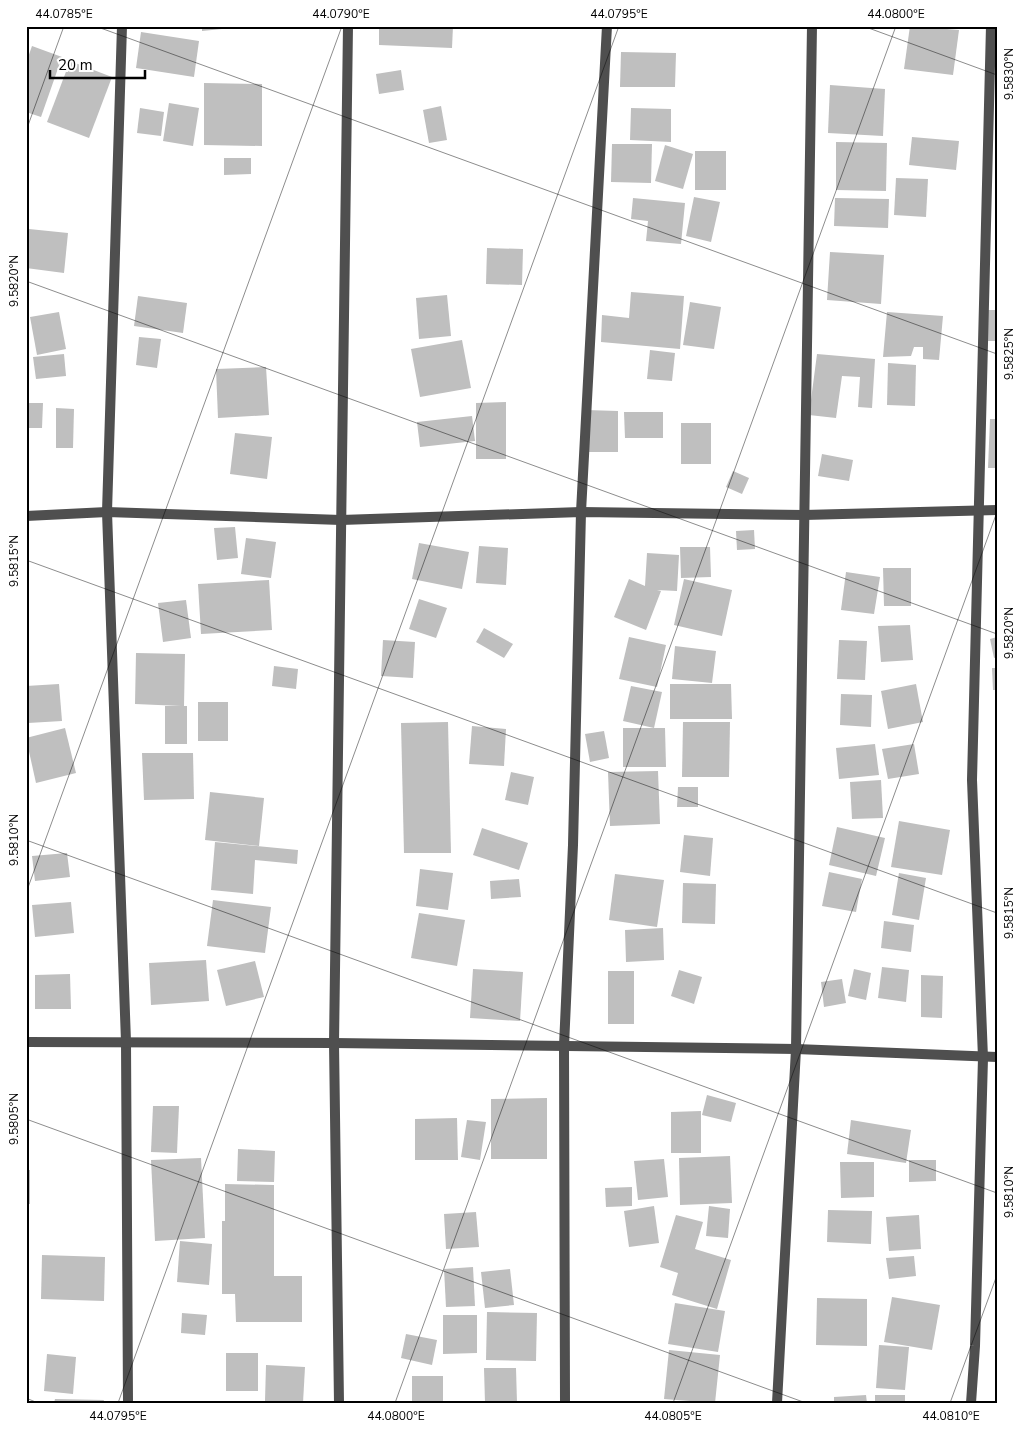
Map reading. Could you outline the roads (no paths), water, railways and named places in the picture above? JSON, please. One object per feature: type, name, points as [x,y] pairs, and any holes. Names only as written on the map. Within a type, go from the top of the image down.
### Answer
[{"type":"street","points":[[122,26],[107,512],[126,1042],[128,1403]]},
{"type":"street","points":[[339,1403],[334,1043],[348,26]]},
{"type":"street","points":[[565,1403],[564,1046],[573,845],[581,512],[607,26]]},
{"type":"street","points":[[778,1403],[796,1049],[812,26]]},
{"type":"street","points":[[971,1403],[975,1346],[983,1058],[972,780],[991,26]]},
{"type":"street","points":[[26,516],[107,512],[341,520],[581,512],[804,515],[997,510]]},
{"type":"street","points":[[26,1042],[334,1043],[796,1049],[983,1058],[997,1057]]}]
